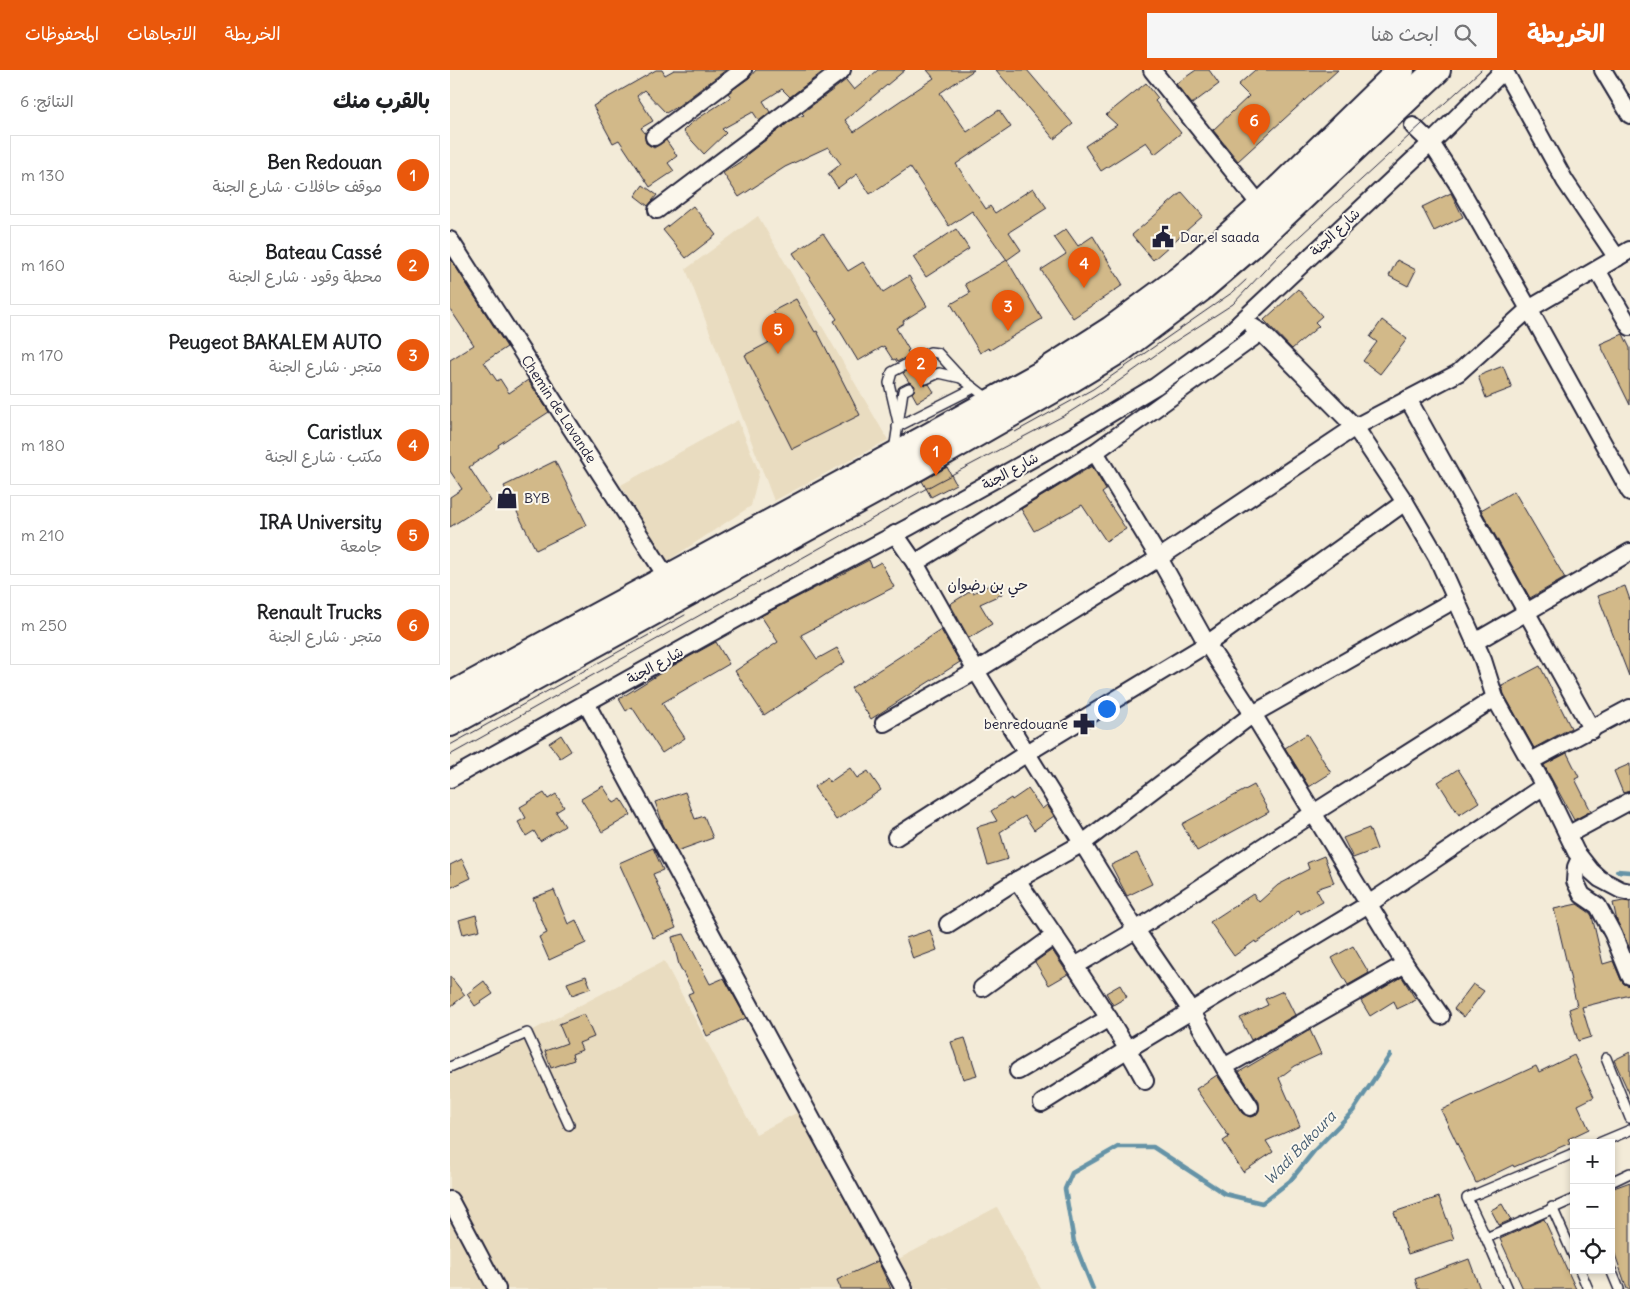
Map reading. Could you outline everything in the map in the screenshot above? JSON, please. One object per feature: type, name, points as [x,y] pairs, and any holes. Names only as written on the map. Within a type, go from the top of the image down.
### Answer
[{"type":"main road","points":[[450,696],[893,457],[983,395],[1042,374],[1096,340],[1184,276],[1261,206],[1400,70]]},
{"type":"main road","points":[[450,724],[919,466],[1119,350],[1200,289],[1249,247],[1437,70]]},
{"type":"street","points":[[654,137],[743,70]]},
{"type":"street","points":[[657,210],[842,70]]},
{"type":"street","points":[[1152,70],[1261,206]]},
{"type":"street","points":[[884,723],[976,671],[1159,558],[1355,427],[1458,373],[1529,309],[1623,254],[1565,181],[1504,70]]},
{"type":"street","name":"شارع الجنة","points":[[450,779],[763,604],[1073,436],[1156,386],[1229,333],[1431,142],[1504,70]]},
{"type":"street","points":[[1603,70],[1630,115]]},
{"type":"street","points":[[1413,126],[1431,142],[1457,184],[1529,309],[1630,492]]},
{"type":"street","name":"Chemin de Lavande","points":[[450,240],[668,579]]},
{"type":"street","points":[[1597,270],[1630,327]]},
{"type":"street","points":[[1243,320],[1261,332],[1355,427],[1405,502],[1437,557],[1483,660],[1495,698],[1544,786],[1580,858],[1600,879],[1616,888],[1630,892]]},
{"type":"street","points":[[914,563],[1095,452],[1261,332]]},
{"type":"street","points":[[1408,399],[1592,730]]},
{"type":"street","points":[[1095,452],[1159,558],[1207,644],[1253,714],[1367,905],[1441,1016]]},
{"type":"street","points":[[896,837],[1028,752],[1207,644],[1405,502]]},
{"type":"street","points":[[895,534],[914,563],[976,671],[1028,752],[1082,843],[1136,930],[1192,1012],[1250,1107]]},
{"type":"street","points":[[1475,642],[1630,552]]},
{"type":"street","points":[[948,924],[1082,843],[1253,714],[1456,599]]},
{"type":"street","points":[[1075,966],[1136,930],[1312,814],[1495,698]]},
{"type":"street","points":[[586,704],[904,1289]]},
{"type":"street","points":[[1531,762],[1630,708]]},
{"type":"street","points":[[1042,1103],[1367,905],[1544,786]]},
{"type":"street","points":[[1568,834],[1630,801]]},
{"type":"street","points":[[1580,858],[1576,868],[1575,881],[1582,895],[1598,906],[1613,934],[1630,976]]},
{"type":"street","points":[[1018,880],[1128,1049],[1145,1081]]},
{"type":"street","points":[[982,988],[1054,936]]},
{"type":"street","points":[[1224,1067],[1405,964]]},
{"type":"street","points":[[1018,1071],[1108,1018]]},
{"type":"street","points":[[450,1200],[497,1289]]},
{"type":"lane","points":[[898,424],[889,383],[892,372],[930,352],[938,353],[961,378],[983,395]]},
{"type":"lane","points":[[926,379],[939,373],[961,378]]},
{"type":"lane","points":[[893,457],[904,391],[909,388]]},
{"type":"lane","points":[[898,424],[983,395]]},
{"type":"lane","points":[[450,1067],[527,1033],[569,1125]]},
{"type":"lane","points":[[1606,1058],[1630,1118]]},
{"type":"lane","points":[[1609,1139],[1630,1130]]},
{"type":"lane","points":[[1508,1289],[1467,1198],[1570,1155]]},
{"type":"lane","points":[[1615,1180],[1630,1173]]},
{"type":"lane","points":[[1486,1238],[1570,1201]]},
{"type":"lane","points":[[1552,1208],[1570,1247]]},
{"type":"lane","points":[[1582,1274],[1588,1289]]},
{"type":"lane","points":[[1613,1274],[1619,1289]]},
{"type":"shaded area","points":[[758,216],[888,440],[774,501],[686,269]]},
{"type":"shaded area","points":[[738,420],[759,472],[751,506],[666,562],[621,485]]},
{"type":"shaded area","points":[[664,961],[756,1134],[804,1109],[887,1265],[997,1207],[1041,1289],[450,1289],[450,1074]]},
{"type":"building","points":[[656,70],[662,70],[665,75],[674,70],[726,70],[666,113],[644,90],[637,96],[653,121],[641,128],[645,133],[646,143],[654,148],[666,140],[677,156],[668,163],[674,171],[650,187],[619,140],[613,143],[593,106]]},
{"type":"building","points":[[756,70],[825,70],[790,97],[782,89],[763,101],[770,112],[759,121],[753,112],[722,129],[726,133],[704,154],[683,131],[691,123],[731,97],[728,93],[749,78]]},
{"type":"building","points":[[878,70],[905,70],[845,120],[854,132],[934,78],[927,70],[974,70],[940,93],[967,132],[999,110],[1011,127],[956,164],[986,209],[990,206],[995,213],[1033,188],[1047,208],[1009,232],[1021,250],[1007,260],[972,211],[949,226],[910,167],[870,194],[857,174],[838,188],[828,174],[841,164],[828,147],[785,167],[739,197],[723,173],[746,158],[745,156],[793,119],[804,115],[802,113],[846,80],[854,90]]},
{"type":"building","points":[[996,70],[1027,70],[1073,124],[1054,139]]},
{"type":"building","points":[[1196,70],[1209,70],[1219,84],[1192,104],[1176,84]]},
{"type":"building","points":[[1255,70],[1338,70],[1238,161],[1213,130],[1249,96],[1238,85]]},
{"type":"building","points":[[1146,83],[1158,98],[1155,101],[1181,133],[1155,154],[1146,142],[1101,171],[1085,146],[1117,125],[1106,115]]},
{"type":"building","points":[[643,185],[657,195],[648,206],[635,196]]},
{"type":"building","points":[[1182,192],[1203,216],[1153,260],[1132,235]]},
{"type":"building","points":[[1451,193],[1463,217],[1434,231],[1422,207]]},
{"type":"building","points":[[693,206],[716,235],[686,258],[663,230]]},
{"type":"building","points":[[956,229],[969,249],[926,277],[913,257]]},
{"type":"building","points":[[1066,229],[1078,246],[1093,236],[1123,285],[1073,318],[1041,270],[1066,254],[1054,237]]},
{"type":"building","points":[[823,233],[848,271],[863,262],[883,292],[909,276],[927,306],[903,321],[904,323],[896,328],[910,355],[897,362],[895,359],[893,360],[884,346],[858,361],[834,321],[837,319],[793,253]]},
{"type":"building","points":[[450,258],[507,347],[484,362],[497,381],[500,379],[509,393],[528,380],[549,412],[498,445],[499,447],[469,467],[491,501],[450,527],[450,497],[462,489],[450,471],[450,360],[474,345],[450,309]]},
{"type":"building","points":[[1007,260],[1042,319],[990,350],[988,348],[980,353],[951,304],[970,293],[965,284]]},
{"type":"building","points":[[1397,260],[1416,270],[1408,286],[1389,276]]},
{"type":"building","points":[[1298,289],[1322,316],[1315,322],[1319,326],[1292,349],[1264,320]]},
{"type":"building","points":[[796,299],[815,332],[817,331],[860,415],[792,449],[745,355],[785,334],[773,311]]},
{"type":"building","points":[[1382,320],[1407,339],[1380,374],[1363,361],[1377,342],[1370,337]]},
{"type":"building","points":[[1623,334],[1630,348],[1630,405],[1600,344]]},
{"type":"building","points":[[917,366],[922,375],[921,382],[925,385],[929,384],[934,392],[917,402],[912,393],[915,386],[909,382],[903,373]]},
{"type":"building","points":[[1503,366],[1512,388],[1486,398],[1478,376]]},
{"type":"building","points":[[555,461],[587,525],[536,550],[504,486]]},
{"type":"building","points":[[1092,466],[1106,490],[1102,493],[1126,529],[1106,541],[1082,505],[1034,531],[1021,509]]},
{"type":"building","points":[[947,467],[956,484],[931,497],[922,481]]},
{"type":"building","points":[[1514,491],[1565,578],[1530,598],[1481,510]]},
{"type":"building","points":[[869,560],[872,567],[881,562],[894,587],[801,635],[817,659],[837,648],[845,662],[764,715],[735,671],[778,642],[761,616]]},
{"type":"building","points":[[996,582],[1002,594],[980,604],[992,624],[969,638],[950,604],[971,591],[973,593]]},
{"type":"building","points":[[1625,586],[1630,600],[1629,676],[1598,596]]},
{"type":"building","points":[[941,630],[960,662],[871,719],[851,688]]},
{"type":"building","points":[[716,642],[729,664],[662,703],[685,738],[662,753],[632,707],[626,711],[619,699],[667,669]]},
{"type":"building","points":[[1540,666],[1571,728],[1534,748],[1504,694],[1502,686]]},
{"type":"building","points":[[1307,734],[1331,773],[1309,787],[1285,748]]},
{"type":"building","points":[[561,735],[571,751],[560,758],[549,743]]},
{"type":"building","points":[[1567,753],[1579,777],[1575,779],[1591,811],[1574,820],[1544,765]]},
{"type":"building","points":[[1630,764],[1630,791],[1623,793],[1614,771]]},
{"type":"building","points":[[850,768],[857,778],[868,771],[881,790],[836,820],[814,787],[827,778],[830,782]]},
{"type":"building","points":[[1458,769],[1479,802],[1459,815],[1438,782]]},
{"type":"building","points":[[1254,785],[1269,812],[1197,851],[1182,824]]},
{"type":"building","points":[[603,786],[614,803],[621,799],[631,815],[602,832],[581,799]]},
{"type":"building","points":[[1028,789],[1042,809],[1047,805],[1054,816],[1034,830],[1025,816],[1000,832],[1008,859],[988,865],[977,827],[997,821],[991,811]]},
{"type":"building","points":[[685,792],[695,819],[704,816],[713,838],[677,851],[663,824],[655,802]]},
{"type":"building","points":[[544,793],[548,799],[556,794],[564,807],[556,812],[565,826],[540,841],[534,831],[526,836],[518,822],[526,818],[520,807]]},
{"type":"building","points":[[1369,828],[1377,849],[1353,858],[1343,838]]},
{"type":"building","points":[[653,848],[663,870],[653,874],[676,928],[653,938],[619,863]]},
{"type":"building","points":[[1137,853],[1152,884],[1127,896],[1111,865]]},
{"type":"building","points":[[1324,856],[1334,883],[1316,889],[1323,902],[1300,914],[1299,910],[1276,930],[1256,943],[1255,941],[1234,956],[1210,922],[1253,894],[1259,902],[1278,885],[1309,869],[1307,863]]},
{"type":"building","points":[[462,859],[471,878],[450,888],[450,865]]},
{"type":"building","points":[[554,890],[568,924],[576,920],[586,943],[549,960],[539,937],[547,933],[533,898]]},
{"type":"building","points":[[1630,902],[1630,949],[1617,921],[1613,903]]},
{"type":"building","points":[[1577,904],[1592,916],[1603,964],[1613,961],[1621,980],[1624,984],[1630,986],[1630,995],[1582,1007],[1591,1037],[1578,1041],[1569,1009],[1577,1006],[1554,909]]},
{"type":"building","points":[[476,915],[480,930],[463,934],[459,920]]},
{"type":"building","points":[[930,930],[937,950],[913,959],[906,938]]},
{"type":"building","points":[[684,934],[710,984],[724,978],[746,1018],[707,1036],[688,994],[693,992],[679,965],[672,937]]},
{"type":"building","points":[[1353,946],[1369,973],[1348,985],[1332,958]]},
{"type":"building","points":[[1052,950],[1068,974],[1049,985],[1035,962]]},
{"type":"building","points":[[450,976],[465,995],[450,1007]]},
{"type":"building","points":[[586,976],[591,988],[572,995],[567,983]]},
{"type":"building","points":[[1402,977],[1416,1000],[1397,1009],[1394,1001],[1370,1016],[1361,1001]]},
{"type":"building","points":[[484,981],[493,994],[475,1006],[467,994]]},
{"type":"building","points":[[1473,984],[1484,991],[1464,1017],[1454,1009]]},
{"type":"building","points":[[1120,985],[1127,997],[1113,1005],[1106,993]]},
{"type":"building","points":[[1283,991],[1295,1015],[1251,1040],[1240,1018],[1268,1005],[1265,999]]},
{"type":"building","points":[[584,1014],[594,1037],[579,1043],[582,1050],[572,1054],[574,1060],[551,1068],[545,1051],[567,1043],[559,1024]]},
{"type":"building","points":[[1310,1030],[1321,1054],[1295,1066],[1279,1078],[1300,1126],[1266,1141],[1273,1152],[1243,1172],[1223,1141],[1229,1137],[1196,1089],[1217,1075],[1242,1113],[1250,1117],[1255,1116],[1259,1111],[1259,1102],[1239,1072]]},
{"type":"building","points":[[965,1038],[977,1075],[963,1079],[951,1042]]},
{"type":"building","points":[[1630,1052],[1630,1095],[1614,1060]]},
{"type":"building","points":[[1574,1055],[1594,1097],[1578,1105],[1589,1129],[1568,1139],[1570,1143],[1514,1167],[1513,1165],[1476,1183],[1441,1110],[1536,1066],[1539,1072]]},
{"type":"building","points":[[1630,1182],[1630,1289],[1627,1289],[1615,1254],[1615,1188]]},
{"type":"building","points":[[1439,1197],[1454,1239],[1408,1254],[1394,1212]]},
{"type":"building","points":[[1502,1204],[1511,1220],[1499,1225],[1491,1210]]},
{"type":"building","points":[[1544,1219],[1576,1289],[1523,1289],[1500,1239]]},
{"type":"building","points":[[1469,1259],[1480,1289],[1418,1289],[1415,1279]]},
{"type":"building","points":[[878,1261],[891,1289],[841,1289],[837,1280]]},
{"type":"waterway","name":"Wadi Bakoura","points":[[1617,871],[1630,872]]},
{"type":"waterway","name":"Wadi Bakoura","points":[[1093,1289],[1074,1242],[1065,1189],[1072,1173],[1118,1147],[1153,1147],[1225,1194],[1262,1203],[1290,1181],[1314,1151],[1353,1111],[1390,1055]]},
{"type":"tram line","points":[[450,755],[936,483],[1065,415],[1116,383],[1171,344],[1233,304],[1278,256],[1481,70]]},
{"type":"tram line","points":[[1015,432],[1093,389],[1233,292],[1246,280]]},
{"type":"tram line","points":[[450,745],[685,615]]},
{"type":"place","name":"Renault Trucks","points":[[1254,145]]},
{"type":"place","name":"Dar el saada","points":[[1163,237]]},
{"type":"place","name":"Caristlux","points":[[1084,288]]},
{"type":"place","name":"Peugeot BAKALEM AUTO","points":[[1008,331]]},
{"type":"place","name":"IRA University","points":[[778,354]]},
{"type":"place","name":"Bateau Cassé","points":[[921,388]]},
{"type":"place","name":"Ben Redouan","points":[[936,476]]},
{"type":"place","name":"BYB","points":[[507,498]]},
{"type":"place","name":"benredouane","points":[[1084,724]]},
{"type":"district","name":"حي بن رضوان","points":[[988,585]]}]
